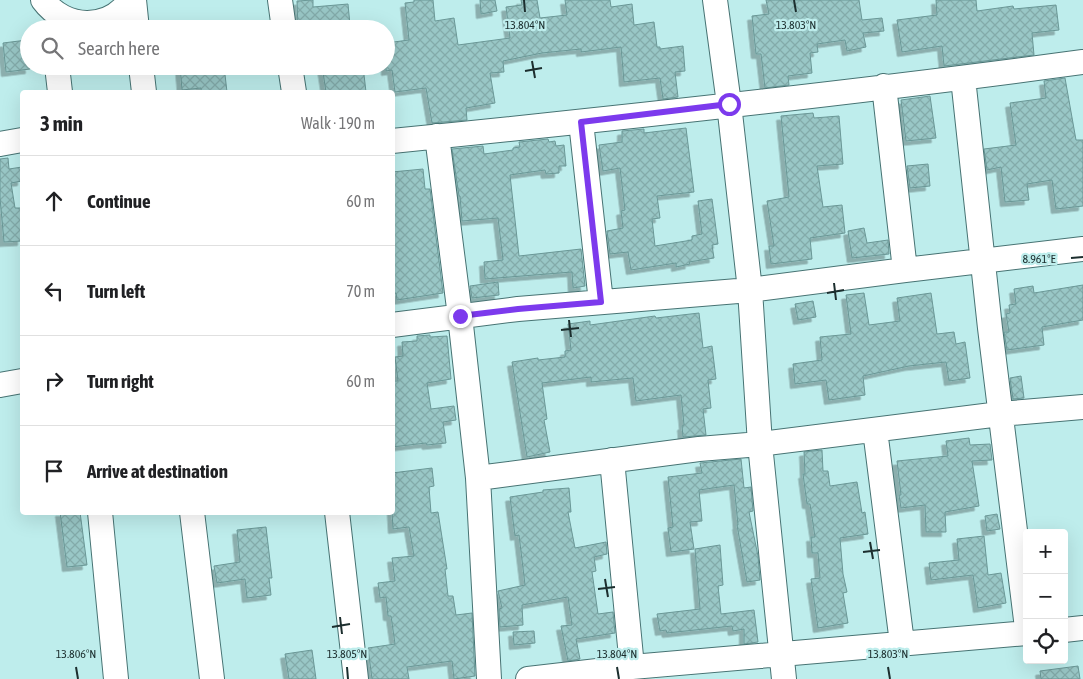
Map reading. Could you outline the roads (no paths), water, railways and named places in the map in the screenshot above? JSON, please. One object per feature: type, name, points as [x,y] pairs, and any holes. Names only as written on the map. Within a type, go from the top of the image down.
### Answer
[{"type":"street","points":[[103,20],[111,18],[120,12],[132,0]]},
{"type":"street","points":[[132,0],[135,20]]},
{"type":"street","points":[[280,0],[283,20]]},
{"type":"street","points":[[715,0],[750,290],[760,444],[784,679]]},
{"type":"street","points":[[49,13],[67,20]]},
{"type":"street","points":[[395,141],[581,122],[963,78],[1083,62]]},
{"type":"street","points":[[58,75],[60,90]]},
{"type":"street","points":[[142,75],[144,90]]},
{"type":"street","points":[[291,75],[294,90]]},
{"type":"street","points":[[963,78],[970,159],[1026,619]]},
{"type":"street","points":[[884,86],[905,270]]},
{"type":"street","points":[[581,122],[601,302]]},
{"type":"street","points":[[437,136],[478,478],[489,679]]},
{"type":"street","points":[[0,144],[20,140]]},
{"type":"street","points":[[395,325],[518,309],[750,290],[1083,249]]},
{"type":"street","points":[[0,385],[20,381]]},
{"type":"street","points":[[478,478],[699,449],[760,444],[1000,414],[1083,407]]},
{"type":"street","points":[[875,430],[902,643]]},
{"type":"street","points":[[612,460],[618,672]]},
{"type":"street","points":[[100,515],[116,679]]},
{"type":"street","points":[[192,515],[212,679]]},
{"type":"street","points":[[337,515],[356,679]]},
{"type":"street","points":[[1068,630],[1083,628]]},
{"type":"street","points":[[528,679],[618,672],[782,653],[1023,633]]}]
